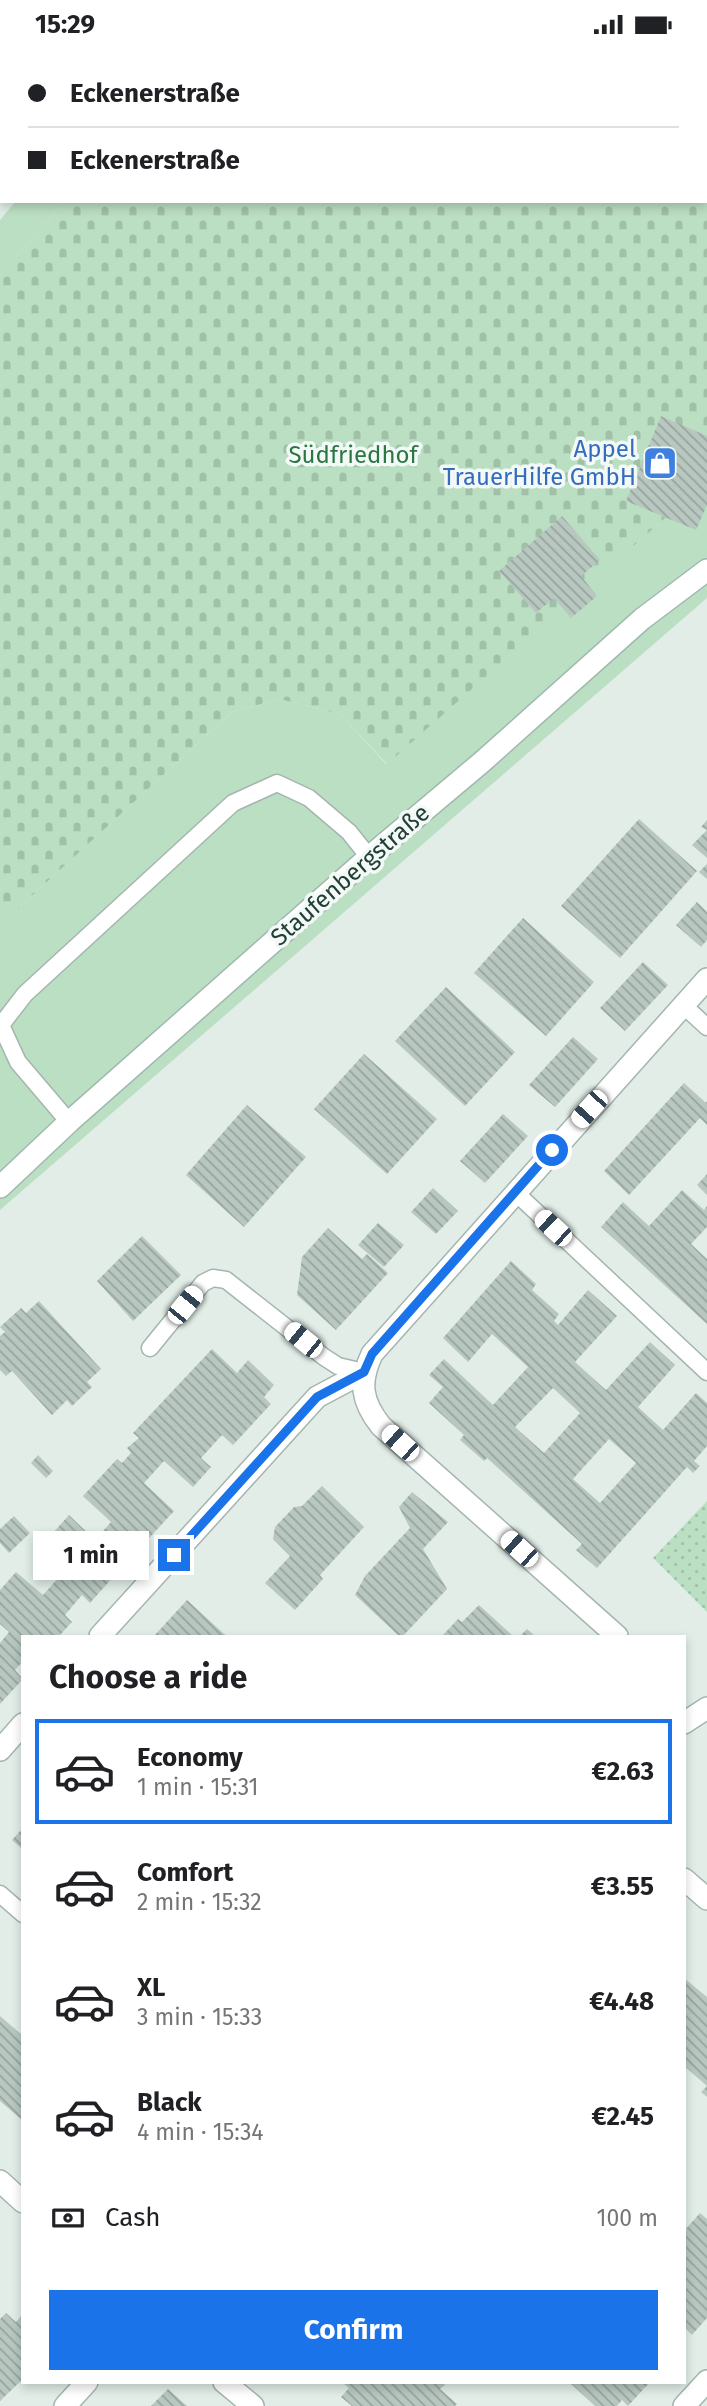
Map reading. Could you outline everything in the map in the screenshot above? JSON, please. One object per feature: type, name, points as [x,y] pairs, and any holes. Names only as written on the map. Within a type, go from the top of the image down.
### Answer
[{"type":"street","name":"Staufenbergstraße","points":[[0,1187],[69,1122],[369,857],[482,762],[642,619],[707,570]]},
{"type":"street","points":[[616,1635],[380,1426],[368,1410],[363,1388],[364,1372],[372,1354],[707,979]]},
{"type":"street","points":[[101,1635],[317,1397],[364,1372]]},
{"type":"street","points":[[0,1750],[21,1726]]},
{"type":"street","points":[[686,1881],[707,1899]]},
{"type":"street","points":[[0,2181],[21,2200]]},
{"type":"street","points":[[684,2406],[707,2381]]},
{"type":"street","points":[[65,2406],[85,2384]]},
{"type":"street","points":[[226,2384],[253,2406]]},
{"type":"lane","points":[[69,1122],[18,1062],[1,1025],[25,994],[233,803],[277,783],[309,798],[349,832],[369,857]]},
{"type":"lane","points":[[683,1005],[707,1027]]},
{"type":"lane","points":[[515,1192],[707,1372]]},
{"type":"lane","points":[[150,1348],[203,1283],[213,1278],[226,1280],[241,1290],[338,1366],[364,1372]]},
{"type":"lane","points":[[0,1894],[21,1912]]},
{"type":"green space","points":[[14,203],[63,203],[0,276],[0,220]]},
{"type":"green space","name":"Südfriedhof","points":[[63,203],[707,203],[707,481],[387,764],[340,714],[279,699],[232,712],[0,925],[0,276]]},
{"type":"green space","points":[[707,481],[707,598],[0,1210],[0,925],[232,712],[279,699],[340,714],[386,764]]},
{"type":"green space","points":[[707,1501],[707,1612],[653,1558]]},
{"type":"building","points":[[661,416],[707,436],[707,505],[696,530],[626,501]]},
{"type":"building","points":[[562,516],[600,560],[581,576],[597,596],[571,618],[554,598],[536,613],[499,571]]},
{"type":"building","points":[[639,819],[697,871],[620,958],[561,906]]},
{"type":"building","points":[[707,830],[707,858],[692,845]]},
{"type":"building","points":[[707,864],[707,879],[699,872]]},
{"type":"building","points":[[697,902],[707,912],[707,940],[701,947],[676,925]]},
{"type":"building","points":[[523,918],[594,982],[546,1036],[474,973]]},
{"type":"building","points":[[643,962],[668,985],[625,1031],[600,1008]]},
{"type":"building","points":[[446,987],[515,1052],[465,1106],[395,1041]]},
{"type":"building","points":[[573,1037],[598,1059],[555,1107],[529,1085]]},
{"type":"building","points":[[364,1054],[437,1119],[387,1174],[314,1109]]},
{"type":"building","points":[[684,1083],[706,1103],[707,1101],[707,1125],[700,1118],[629,1195],[604,1171]]},
{"type":"building","points":[[247,1105],[306,1157],[244,1227],[186,1175]]},
{"type":"building","points":[[503,1114],[528,1136],[485,1183],[460,1161]]},
{"type":"building","points":[[707,1174],[707,1195],[697,1185]]},
{"type":"building","points":[[433,1188],[458,1211],[436,1234],[411,1212]]},
{"type":"building","points":[[682,1190],[704,1210],[707,1206],[707,1227],[691,1244],[707,1259],[707,1324],[601,1227],[623,1202],[649,1226]]},
{"type":"building","points":[[378,1223],[404,1245],[384,1267],[358,1245]]},
{"type":"building","points":[[328,1228],[362,1259],[367,1254],[388,1273],[336,1330],[297,1295],[302,1257]]},
{"type":"building","points":[[142,1236],[181,1275],[133,1321],[97,1281]]},
{"type":"building","points":[[511,1261],[536,1284],[532,1290],[559,1314],[554,1321],[558,1325],[588,1290],[617,1316],[575,1362],[606,1390],[650,1342],[675,1365],[638,1407],[663,1430],[696,1393],[707,1403],[707,1446],[694,1461],[700,1466],[693,1473],[687,1467],[597,1568],[576,1550],[582,1544],[487,1458],[484,1461],[460,1440],[464,1435],[429,1403],[443,1387],[429,1375],[444,1359],[493,1405],[528,1367],[492,1334],[468,1362],[443,1338]],"holes":[[[553,1388],[580,1413],[544,1453],[515,1427]],[[609,1439],[636,1463],[600,1503],[573,1479]]]},
{"type":"building","points":[[39,1301],[101,1369],[87,1382],[92,1387],[72,1406],[67,1400],[52,1415],[12,1371],[6,1376],[0,1370],[0,1336],[5,1332],[0,1327],[21,1308],[26,1313]]},
{"type":"building","points":[[212,1349],[237,1373],[248,1360],[274,1385],[264,1397],[271,1404],[233,1445],[222,1435],[201,1458],[211,1467],[193,1487],[164,1461],[144,1483],[174,1511],[140,1548],[132,1541],[116,1559],[123,1566],[90,1603],[82,1595],[65,1615],[72,1622],[60,1635],[21,1635],[21,1663],[15,1670],[21,1681],[0,1704],[0,1643],[9,1632],[0,1624],[0,1590],[16,1572],[43,1595],[60,1576],[35,1553],[69,1515],[95,1540],[111,1522],[83,1496],[117,1459],[122,1463],[131,1453],[127,1448],[139,1438],[133,1433]]},
{"type":"building","points":[[38,1455],[53,1471],[46,1478],[31,1463]]},
{"type":"building","points":[[322,1486],[364,1527],[320,1575],[323,1579],[295,1610],[265,1583],[290,1556],[273,1539],[275,1527],[294,1507],[302,1506]]},
{"type":"building","points":[[412,1492],[448,1522],[423,1549],[447,1589],[404,1635],[398,1635],[355,1595],[365,1576],[410,1528],[399,1507]]},
{"type":"building","points":[[14,1516],[30,1533],[9,1553],[0,1543],[0,1529]]},
{"type":"building","points":[[187,1600],[226,1635],[155,1635]]},
{"type":"building","points":[[479,1605],[512,1635],[443,1635],[458,1619],[462,1622]]},
{"type":"building","points":[[527,1629],[534,1635],[521,1635]]},
{"type":"building","points":[[21,1830],[21,1848],[12,1840]]},
{"type":"building","points":[[686,1980],[707,1997],[707,2086],[686,2068]]},
{"type":"building","points":[[0,2016],[21,2034],[21,2119],[0,2101]]},
{"type":"building","points":[[707,2086],[707,2097],[701,2092]]},
{"type":"building","points":[[700,2213],[707,2219],[707,2318],[692,2335],[686,2329],[686,2229]]},
{"type":"building","points":[[6,2313],[16,2322],[21,2316],[21,2381],[0,2401],[0,2319]]},
{"type":"building","points":[[344,2384],[444,2384],[440,2389],[457,2404],[352,2406],[341,2397],[349,2388]]},
{"type":"building","points":[[571,2384],[648,2384],[628,2406],[622,2400],[617,2406],[595,2406]]},
{"type":"building","points":[[168,2389],[187,2406],[151,2406]]},
{"type":"place","name":"Appel TrauerHilfe GmbH","points":[[660,463]]},
{"type":"route","points":[[174,1555],[317,1397],[364,1372],[372,1354],[552,1150]]}]
